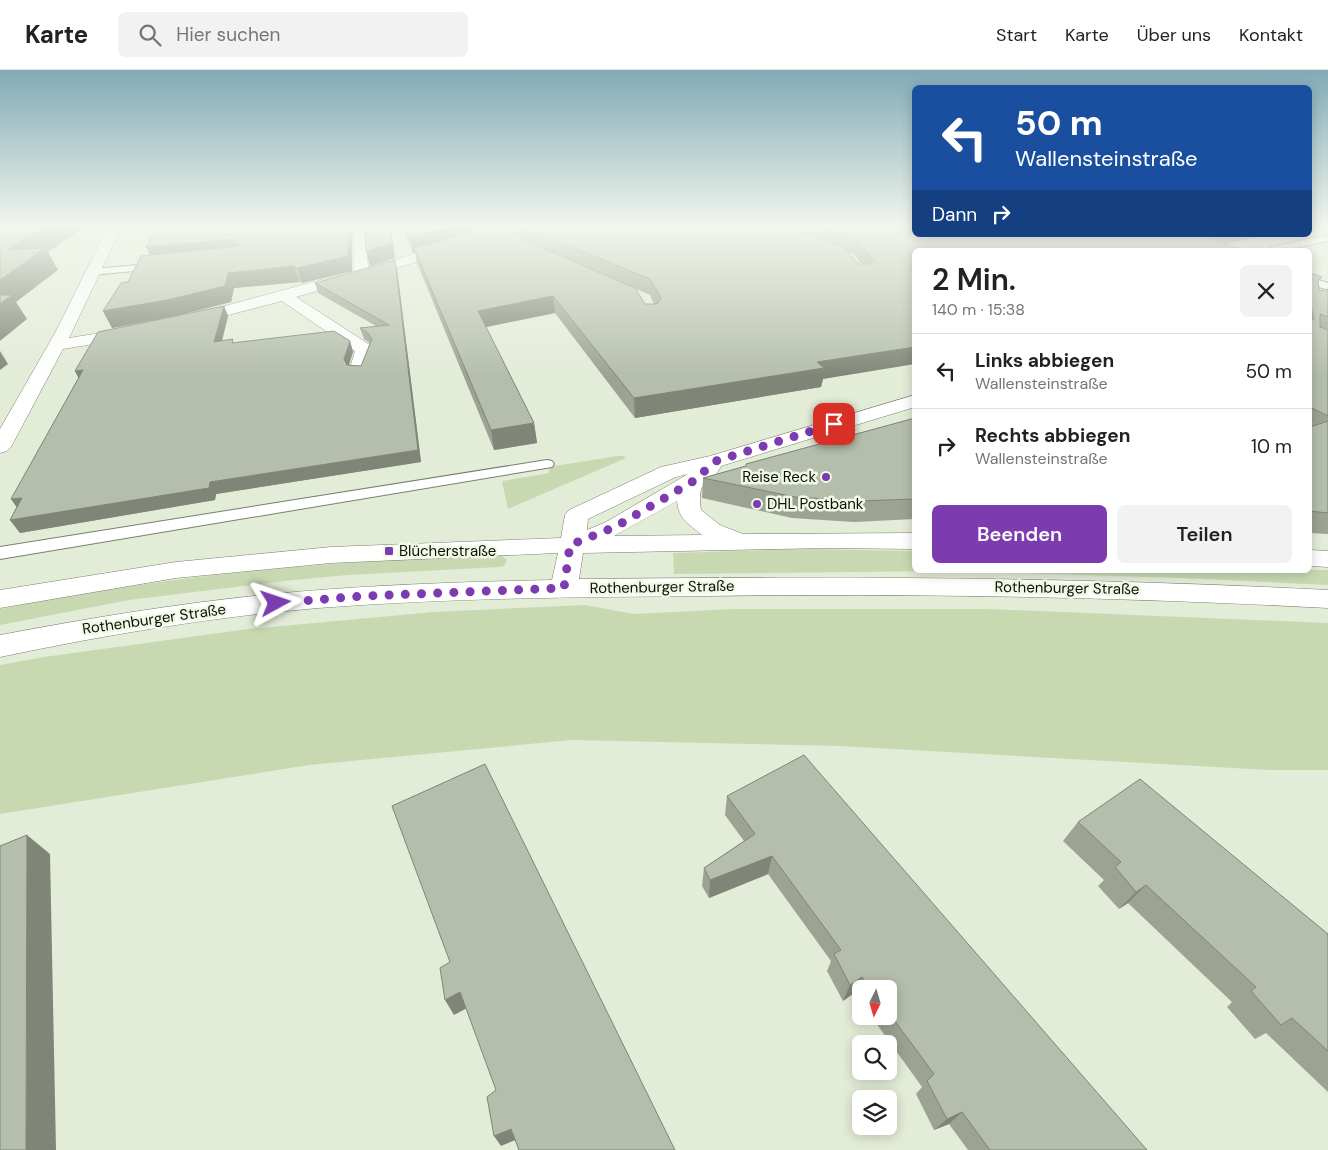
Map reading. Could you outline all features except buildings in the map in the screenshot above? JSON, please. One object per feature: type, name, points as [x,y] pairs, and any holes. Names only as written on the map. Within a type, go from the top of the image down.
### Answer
[{"type":"street","points":[[0,447],[56,345],[91,276]]},
{"type":"street","points":[[179,322],[284,296],[350,276]]},
{"type":"street","points":[[284,296],[364,349],[358,371]]},
{"type":"street","points":[[56,345],[141,331]]},
{"type":"street","points":[[564,588],[570,545],[577,515],[670,472],[716,461],[912,401]]},
{"type":"street","points":[[570,545],[615,527],[692,482],[716,461]]},
{"type":"street","points":[[692,482],[687,505],[695,519],[711,530],[728,537],[750,542]]},
{"type":"street","points":[[0,599],[121,578],[279,559],[398,551],[570,545],[829,540],[912,541]]},
{"type":"street","points":[[1312,558],[1328,559]]},
{"type":"street","name":"Rothenburger Straße","points":[[0,646],[72,631],[242,606],[364,596],[564,588],[1032,586],[1328,599]]},
{"type":"lane","points":[[1312,281],[1328,286]]},
{"type":"lane","points":[[0,553],[547,464]]},
{"type":"green space","points":[[617,456],[626,458],[508,509],[502,481],[549,473],[549,467]]},
{"type":"green space","points":[[808,549],[912,551],[912,571],[674,574],[673,553]]},
{"type":"green space","points":[[502,556],[507,560],[504,566],[499,567],[348,575],[294,580],[129,600],[0,625],[0,609],[124,587],[313,565]]},
{"type":"green space","points":[[1312,570],[1328,570],[1328,585],[1012,573],[1312,573]]},
{"type":"green space","points":[[585,605],[634,614],[733,609],[989,609],[1328,623],[1328,770],[1269,770],[839,746],[572,740],[309,765],[0,814],[0,665],[44,657],[248,629],[434,612]]},
{"type":"place","name":"Reise Reck","points":[[826,477]]},
{"type":"place","name":"DHL Postbank","points":[[757,504]]},
{"type":"place","name":"Blücherstraße","points":[[389,551]]},
{"type":"route","points":[[276,603],[364,596],[564,588],[570,545],[615,527],[692,482],[716,461],[834,424]]}]
